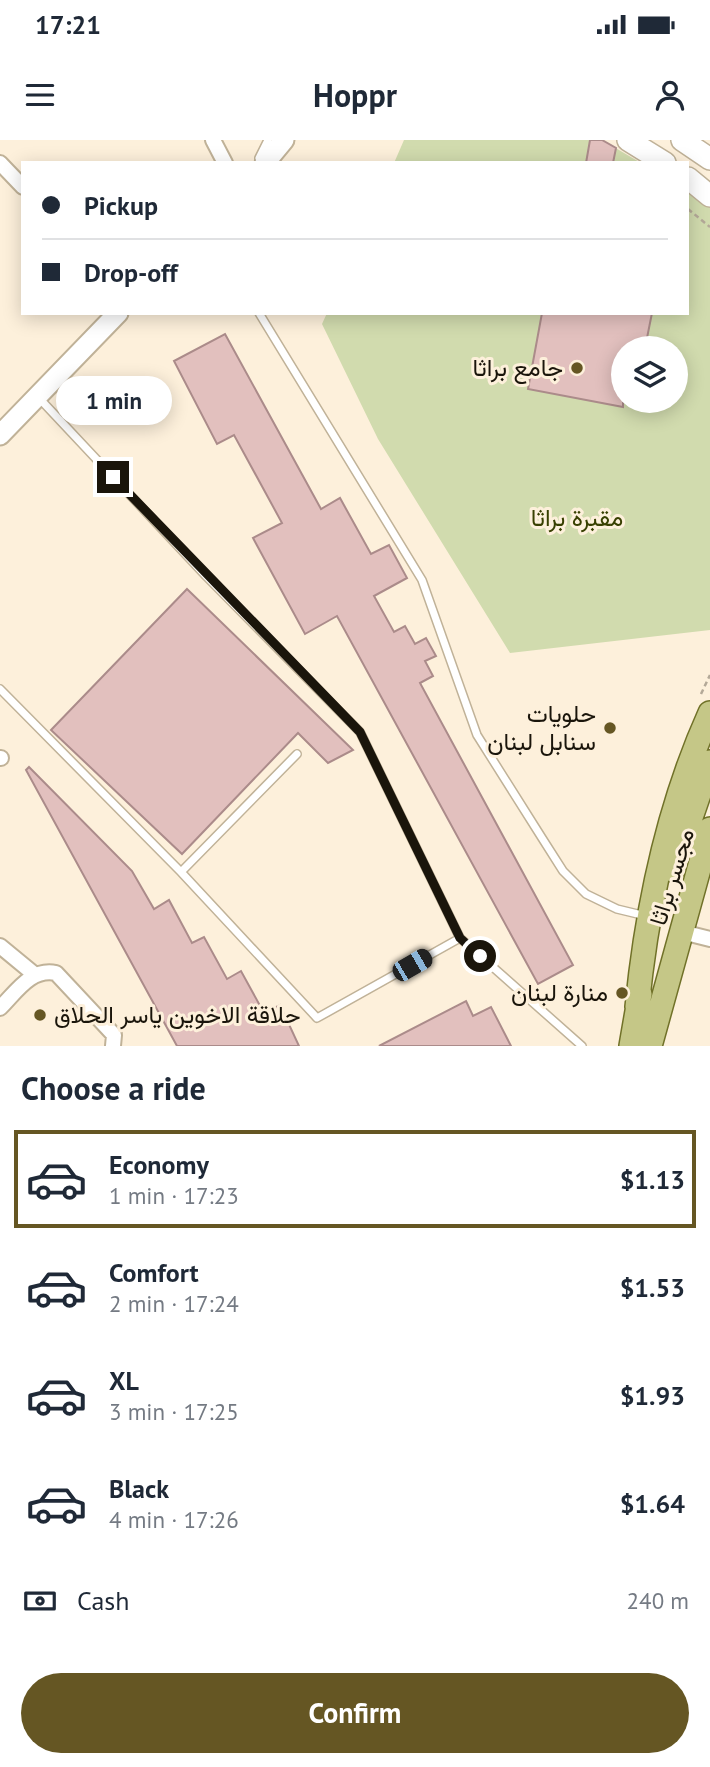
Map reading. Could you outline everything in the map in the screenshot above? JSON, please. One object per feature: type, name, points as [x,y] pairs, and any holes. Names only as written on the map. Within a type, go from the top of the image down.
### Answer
[{"type":"main road","points":[[628,140],[662,161]]},
{"type":"main road","points":[[682,140],[710,159]]},
{"type":"main road","points":[[689,179],[710,196]]},
{"type":"main road","points":[[650,1046],[647,916],[672,814],[710,713]]},
{"type":"main road","name":"مجسر براثا","points":[[648,1009],[649,954],[678,853],[710,762]]},
{"type":"main road","name":"مجسر براثا","points":[[648,1009],[672,962],[710,829]]},
{"type":"main road","points":[[631,1046],[648,1009],[700,937],[710,871]]},
{"type":"street","points":[[213,140],[224,161]]},
{"type":"street","points":[[267,161],[284,140]]},
{"type":"street","points":[[0,163],[21,185]]},
{"type":"street","points":[[1,430],[39,398],[116,315]]},
{"type":"street","points":[[0,946],[34,975]]},
{"type":"street","points":[[0,1007],[34,975],[44,971],[56,973],[114,1035],[113,1046]]},
{"type":"lane","points":[[257,161],[268,140]]},
{"type":"lane","points":[[260,315],[422,580],[477,734],[563,871],[586,894],[617,909],[647,916]]},
{"type":"lane","points":[[39,398],[206,576],[360,732],[460,938],[582,1046]]},
{"type":"lane","points":[[0,689],[181,873],[317,1018],[460,938]]},
{"type":"lane","points":[[181,873],[297,754]]},
{"type":"path","points":[[689,210],[710,227]]},
{"type":"green space","points":[[404,140],[602,140],[638,161],[395,161]]},
{"type":"green space","name":"مقبرة براثا","points":[[689,192],[710,208],[710,630],[510,653],[378,439],[322,324],[326,315],[689,315]]},
{"type":"building","points":[[590,140],[602,140],[616,148],[613,161],[586,161]]},
{"type":"building","name":"جامع براثا","points":[[542,315],[652,315],[647,336],[611,336],[611,405],[528,389]]},
{"type":"building","points":[[225,334],[321,509],[340,498],[371,554],[389,545],[407,578],[374,596],[394,632],[405,626],[415,644],[426,638],[436,656],[425,661],[433,676],[420,683],[573,965],[538,984],[337,616],[305,634],[253,538],[282,523],[234,435],[217,444],[174,361]]},
{"type":"building","points":[[187,589],[353,750],[328,763],[298,733],[182,854],[51,730]]},
{"type":"building","points":[[29,767],[132,871],[154,909],[169,900],[192,943],[204,937],[227,979],[241,971],[264,1013],[280,1005],[299,1046],[177,1046],[26,770]]},
{"type":"building","points":[[466,1001],[473,1016],[491,1007],[511,1046],[379,1046]]},
{"type":"place","name":"جامع براثا","points":[[577,368]]},
{"type":"place","name":"حلويات سنابل لبنان","points":[[610,728]]},
{"type":"place","name":"منارة لبنان","points":[[622,993]]},
{"type":"place","name":"حلاقة الاخوين ياسر الحلاق","points":[[40,1015]]},
{"type":"route","points":[[113,477],[360,732],[460,938],[480,956]]}]
